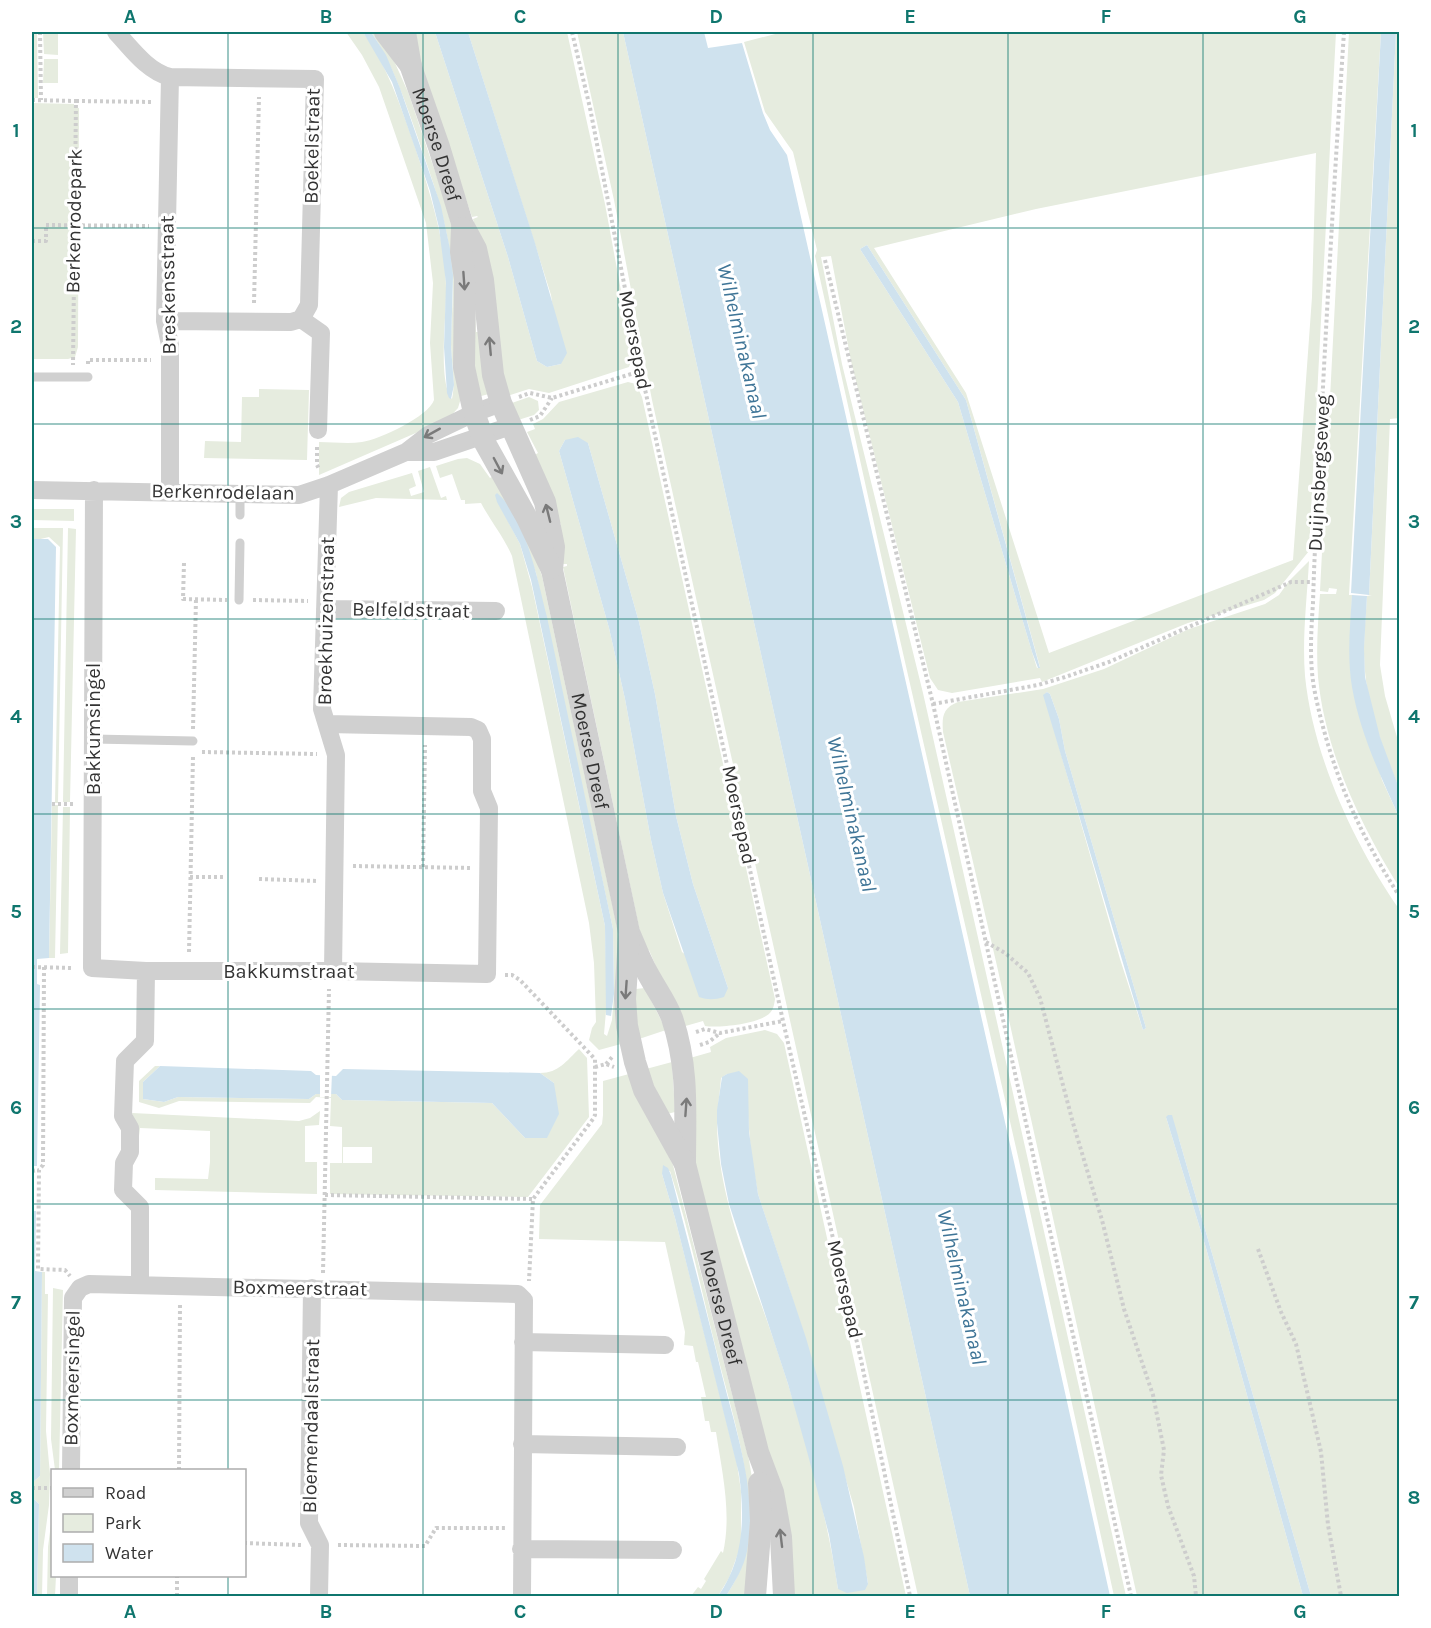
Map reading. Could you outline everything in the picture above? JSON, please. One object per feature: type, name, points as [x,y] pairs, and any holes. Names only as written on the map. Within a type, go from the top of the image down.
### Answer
[{"type":"street","points":[[116,32],[152,69],[160,75],[170,77]]},
{"type":"street","name":"Moerse Dreef","points":[[385,32],[411,67]]},
{"type":"street","name":"Moerse Dreef","points":[[405,32],[411,67],[462,223],[476,249],[483,280],[493,375],[501,403],[545,502],[554,547],[552,570]]},
{"type":"street","name":"Boekelstraat","points":[[170,77],[315,79],[309,306],[301,319]]},
{"type":"street","name":"Breskensstraat","points":[[170,77],[165,321],[170,345],[170,492]]},
{"type":"street","name":"Moerse Dreef","points":[[462,223],[461,252],[465,279],[464,367],[474,413],[552,570],[629,932],[647,973],[661,994],[672,1018],[685,1070],[687,1095],[685,1164]]},
{"type":"street","points":[[165,321],[291,322],[301,319],[321,333],[318,430]]},
{"type":"street","name":"Berkenrodelaan","points":[[32,490],[299,495],[329,485],[406,452],[428,435],[501,403]]},
{"type":"street","name":"Berkenrodelaan","points":[[406,452],[434,452],[511,426]]},
{"type":"street","name":"Broekhuizenstraat","points":[[329,485],[322,709],[336,755],[331,971]]},
{"type":"street","name":"Bakkumsingel","points":[[92,968],[94,490]]},
{"type":"street","name":"Belfeldstraat","points":[[325,609],[496,611]]},
{"type":"street","points":[[327,724],[471,727],[478,730],[482,739],[482,791],[489,808],[487,974]]},
{"type":"street","name":"Moerse Dreef","points":[[629,932],[625,999],[632,1050],[644,1090],[685,1164],[758,1452],[773,1492],[781,1537],[784,1596]]},
{"type":"street","name":"Bakkumstraat","points":[[92,968],[146,972],[331,971],[487,974]]},
{"type":"street","points":[[140,1285],[140,1207],[123,1190],[124,1163],[130,1152],[130,1128],[123,1116],[125,1061],[146,1041],[146,972]]},
{"type":"street","name":"Boxmeerstraat","points":[[80,1288],[89,1284],[317,1288],[518,1294],[521,1296]]},
{"type":"street","name":"Boxmeersingel","points":[[71,1469],[73,1299],[80,1288]]},
{"type":"street","name":"Bloemendaalstraat","points":[[317,1288],[309,1523],[320,1545],[319,1596]]},
{"type":"street","points":[[521,1296],[524,1300],[522,1596]]},
{"type":"street","points":[[523,1342],[665,1345]]},
{"type":"street","points":[[522,1444],[677,1447]]},
{"type":"street","name":"Moerse Dreef","points":[[755,1596],[761,1521],[758,1452]]},
{"type":"street","points":[[521,1549],[674,1551]]},
{"type":"street","points":[[69,1577],[69,1596]]},
{"type":"lane","points":[[32,377],[88,377]]},
{"type":"lane","points":[[240,494],[240,515]]},
{"type":"lane","points":[[239,600],[240,543]]},
{"type":"lane","points":[[93,739],[193,741]]},
{"type":"path","points":[[40,32],[40,100]]},
{"type":"path","name":"Moersepad","points":[[573,32],[641,371],[783,1021],[861,1360],[910,1596]]},
{"type":"path","name":"Duijnsbergseweg","points":[[1344,32],[1325,334],[1311,639],[1314,691],[1329,752],[1350,809],[1400,897]]},
{"type":"path","points":[[254,321],[259,78]]},
{"type":"path","points":[[32,100],[169,102]]},
{"type":"path","name":"Berkenrodepark","points":[[73,377],[76,101]]},
{"type":"path","points":[[32,241],[46,241],[46,225],[167,226]]},
{"type":"path","points":[[825,260],[933,704],[1131,1596]]},
{"type":"path","points":[[88,377],[88,360],[170,360]]},
{"type":"path","points":[[501,403],[530,393],[552,398],[641,371]]},
{"type":"path","points":[[511,426],[540,416],[552,398]]},
{"type":"path","points":[[318,430],[317,465],[329,485]]},
{"type":"path","points":[[933,704],[1038,685],[1065,677],[1109,662],[1291,582],[1314,582]]},
{"type":"path","points":[[193,741],[196,599]]},
{"type":"path","points":[[423,867],[426,726]]},
{"type":"path","points":[[189,971],[193,752],[336,755]]},
{"type":"path","points":[[259,879],[423,867],[488,868]]},
{"type":"path","points":[[190,877],[225,878]]},
{"type":"path","points":[[986,941],[1005,953],[1028,973],[1040,998],[1073,1123],[1102,1220],[1124,1310],[1153,1395],[1164,1450],[1161,1475],[1168,1506],[1194,1575],[1196,1596]]},
{"type":"path","points":[[32,967],[92,968]]},
{"type":"path","points":[[41,967],[43,1165],[35,1171],[38,1269],[65,1270],[80,1288]]},
{"type":"path","points":[[317,1288],[325,1195],[331,971]]},
{"type":"path","points":[[487,974],[512,975],[520,980],[595,1059],[595,1115],[533,1199],[529,1290],[521,1296]]},
{"type":"path","points":[[720,1033],[783,1021]]},
{"type":"path","points":[[595,1067],[606,1064]]},
{"type":"path","points":[[325,1195],[533,1199]]},
{"type":"path","points":[[1258,1249],[1281,1312],[1296,1344],[1321,1452],[1328,1525],[1341,1596]]},
{"type":"path","points":[[178,1469],[181,1286]]},
{"type":"path","points":[[34,1488],[51,1488]]},
{"type":"path","points":[[246,1544],[425,1546],[436,1528],[522,1529]]},
{"type":"path","points":[[177,1577],[177,1596]]},
{"type":"green space","points":[[32,32],[37,32],[38,98],[32,98]]},
{"type":"green space","points":[[43,32],[58,32],[58,55],[44,54]]},
{"type":"green space","points":[[346,32],[363,32],[379,58],[404,114],[431,200],[444,256],[446,295],[444,365],[445,379],[452,399],[454,385],[451,344],[453,283],[443,217],[404,100],[393,72],[371,32],[377,32],[408,92],[445,201],[454,236],[461,398],[458,408],[448,419],[319,475],[319,442],[357,443],[380,437],[414,420],[434,400],[430,343],[433,283],[426,223],[379,87],[362,55]]},
{"type":"green space","points":[[410,32],[435,32],[508,257],[537,361],[547,367],[561,364],[551,295],[468,32],[567,32],[605,204],[633,356],[629,367],[549,393],[529,389],[507,396],[483,254],[473,219],[478,217],[472,217]]},
{"type":"green space","points":[[577,32],[623,32],[970,1596],[918,1596],[652,400],[614,200]]},
{"type":"green space","points":[[783,32],[1336,32],[1309,551],[1275,593],[1264,600],[1188,623],[1042,682],[1040,678],[952,693],[938,690],[930,678],[851,361],[831,256],[821,257],[842,364],[923,693],[1126,1596],[1114,1596],[1019,1161],[892,605],[815,256],[817,250],[793,152],[765,112],[744,42]],"holes":[[[1316,153],[1312,297],[1293,560],[1049,653],[966,393],[874,248],[1036,209]],[[867,245],[966,400],[1040,667],[1037,668],[1032,652],[958,402],[860,249]]]},
{"type":"green space","points":[[1349,32],[1381,32],[1349,595],[1352,595],[1350,669],[1382,780],[1399,817],[1399,887],[1371,838],[1346,786],[1328,732],[1318,677],[1320,594],[1336,594],[1337,589],[1329,588],[1328,592],[1320,591]]},
{"type":"green space","points":[[1396,32],[1399,32],[1400,418],[1390,419],[1380,665],[1385,696],[1399,744],[1399,788],[1374,720],[1364,666],[1367,596],[1372,595],[1369,595]]},
{"type":"green space","points":[[44,59],[58,59],[58,83],[43,83]]},
{"type":"green space","points":[[32,103],[74,104],[74,108],[79,108],[78,347],[75,357],[68,359],[32,359]]},
{"type":"green space","points":[[475,301],[476,332],[479,332],[489,394],[477,397],[474,382]]},
{"type":"green space","points":[[628,382],[636,384],[642,397],[775,999],[770,1013],[761,1019],[727,1026],[705,1026],[703,1021],[682,1027],[649,950],[644,951],[563,567],[567,564],[562,564],[561,525],[533,456],[538,453],[527,432],[535,429],[533,424],[543,419],[559,402]],"holes":[[[565,440],[588,443],[639,622],[655,694],[676,816],[693,884],[728,988],[682,952],[663,893],[609,628],[559,451]]]},
{"type":"green space","points":[[259,389],[309,390],[307,460],[204,458],[205,441],[241,442],[242,397],[259,397]]},
{"type":"green space","points":[[529,397],[538,401],[539,410],[534,415],[515,421],[509,404]]},
{"type":"green space","points":[[467,458],[480,464],[490,478],[497,474],[521,518],[542,576],[620,941],[621,1044],[599,1050],[589,1040],[596,1022],[594,963],[589,923],[512,556],[481,503],[465,504],[465,500],[461,500],[452,474],[440,478],[436,466]],"holes":[[[499,504],[515,518],[536,573],[613,929],[614,994],[612,1020],[607,1036],[604,1034],[607,1000],[605,926],[532,587],[520,544]]]},
{"type":"green space","points":[[430,467],[441,498],[446,496],[447,500],[376,498],[339,507],[341,498],[349,492],[412,473],[416,486],[409,489],[411,496],[424,492],[418,471]]},
{"type":"green space","points":[[32,509],[74,509],[74,521],[32,520]]},
{"type":"green space","points":[[32,528],[63,528],[58,803],[55,803],[60,547],[49,537],[32,541]]},
{"type":"green space","points":[[68,528],[76,529],[70,802],[63,802]]},
{"type":"green space","points":[[1309,561],[1304,662],[1309,706],[1317,737],[1326,768],[1352,828],[1382,884],[1399,909],[1399,1596],[1311,1596],[1179,1139],[1166,1117],[1206,1248],[1303,1596],[1137,1596],[943,732],[943,718],[946,710],[958,702],[1043,689],[1104,669],[1189,629],[1265,604],[1279,595]],"holes":[[[1047,692],[1050,694],[1146,1028],[1143,1030],[1120,959],[1044,695]]]},
{"type":"green space","points":[[52,805],[58,805],[55,958],[49,958]]},
{"type":"green space","points":[[63,807],[70,807],[68,953],[60,954]]},
{"type":"green space","points":[[645,988],[666,1030],[639,1039],[636,1026],[636,989]]},
{"type":"green space","points":[[765,1030],[777,1034],[784,1043],[906,1596],[789,1596],[779,1494],[694,1159],[690,1058],[711,1052],[710,1047],[726,1038]],"holes":[[[727,1074],[747,1104],[751,1153],[758,1194],[790,1291],[854,1507],[868,1583],[838,1589],[821,1501],[805,1442],[731,1213],[719,1154],[717,1118],[721,1078]]]},
{"type":"green space","points":[[579,1049],[587,1058],[589,1117],[528,1197],[330,1194],[330,1163],[342,1163],[342,1127],[330,1126],[331,1098],[316,1097],[310,1103],[179,1101],[159,1108],[139,1102],[139,1081],[155,1066],[160,1066],[143,1082],[143,1099],[164,1102],[178,1097],[309,1099],[316,1094],[336,1094],[342,1100],[492,1103],[525,1138],[554,1083],[540,1073],[557,1069]],"holes":[[[343,1147],[372,1147],[372,1163],[343,1163]]]},
{"type":"green space","points":[[672,1062],[675,1112],[667,1114],[646,1069]]},
{"type":"green space","points":[[629,1074],[673,1165],[749,1460],[752,1478],[750,1596],[726,1596],[739,1572],[747,1547],[749,1506],[747,1484],[734,1418],[670,1171],[662,1174],[737,1464],[741,1491],[741,1545],[729,1578],[718,1596],[691,1596],[698,1587],[701,1589],[706,1581],[704,1579],[721,1551],[723,1553],[727,1523],[726,1508],[716,1432],[711,1432],[709,1421],[705,1421],[701,1397],[706,1397],[693,1346],[684,1345],[685,1332],[665,1242],[539,1239],[540,1205],[602,1124],[603,1081]]},
{"type":"green space","points":[[320,1111],[319,1125],[305,1126],[305,1162],[317,1162],[317,1194],[155,1190],[155,1178],[208,1179],[210,1131],[140,1128],[138,1144],[132,1113],[299,1121],[310,1118]]},
{"type":"green space","points":[[42,1272],[45,1272],[45,1294],[48,1294],[46,1431],[50,1474],[49,1505],[43,1550],[42,1596],[37,1596],[39,1504],[32,1497],[33,1482],[40,1476]]},
{"type":"green space","points":[[53,1288],[63,1290],[59,1469],[55,1469],[51,1439]]},
{"type":"green space","points":[[51,1524],[51,1577],[56,1577],[55,1596],[47,1596]]},
{"type":"water","points":[[363,32],[371,32],[386,55],[400,88],[441,206],[453,275],[451,347],[454,385],[451,399],[447,393],[444,347],[446,283],[439,228],[430,191],[392,82]]},
{"type":"water","points":[[435,32],[468,32],[535,243],[567,353],[561,364],[547,367],[537,361],[508,257]]},
{"type":"water","name":"Wilhelminakanaal","points":[[623,32],[704,32],[708,48],[742,43],[763,113],[770,130],[787,155],[1110,1596],[970,1596]]},
{"type":"water","points":[[1381,32],[1396,32],[1369,595],[1351,593]]},
{"type":"water","points":[[867,245],[966,400],[1040,668],[1032,652],[958,402],[860,249]]},
{"type":"water","points":[[578,437],[588,443],[639,622],[655,694],[676,816],[693,884],[728,988],[724,997],[705,999],[699,997],[663,893],[609,628],[559,451],[565,440]]},
{"type":"water","points":[[497,493],[516,518],[523,534],[535,569],[547,617],[613,929],[614,994],[611,1016],[606,1015],[605,926],[531,580],[520,544],[497,502],[495,495]]},
{"type":"water","points":[[33,539],[48,539],[56,547],[49,958],[37,959],[37,984],[40,985],[37,1166],[33,1166],[33,1204],[32,541]]},
{"type":"water","points":[[1352,595],[1367,596],[1365,677],[1380,737],[1399,788],[1399,817],[1371,754],[1352,687],[1349,641]]},
{"type":"water","points":[[1047,692],[1050,694],[1059,719],[1065,751],[1146,1028],[1143,1030],[1043,695]]},
{"type":"water","points":[[160,1066],[311,1071],[316,1075],[336,1076],[343,1069],[540,1073],[554,1083],[559,1114],[547,1138],[525,1138],[492,1103],[342,1100],[336,1094],[316,1094],[309,1099],[178,1097],[164,1102],[143,1099],[143,1082]]},
{"type":"water","points":[[739,1071],[748,1079],[749,1132],[758,1194],[806,1338],[843,1466],[864,1557],[868,1584],[865,1590],[847,1593],[838,1589],[829,1535],[788,1384],[729,1204],[721,1164],[717,1110],[722,1077]]},
{"type":"water","points":[[1172,1115],[1311,1596],[1303,1596],[1206,1248],[1166,1117]]},
{"type":"water","points":[[663,1165],[668,1168],[671,1175],[739,1440],[748,1485],[750,1529],[746,1557],[726,1596],[718,1596],[727,1582],[738,1553],[742,1522],[739,1474],[662,1174]]},
{"type":"water","points":[[32,1211],[36,1211],[35,1271],[42,1272],[40,1476],[33,1482],[32,1497]]},
{"type":"water","points":[[32,1497],[39,1504],[37,1596],[32,1596]]},
{"type":"pier","points":[[320,1072],[332,1073],[331,1097],[320,1097]]}]
